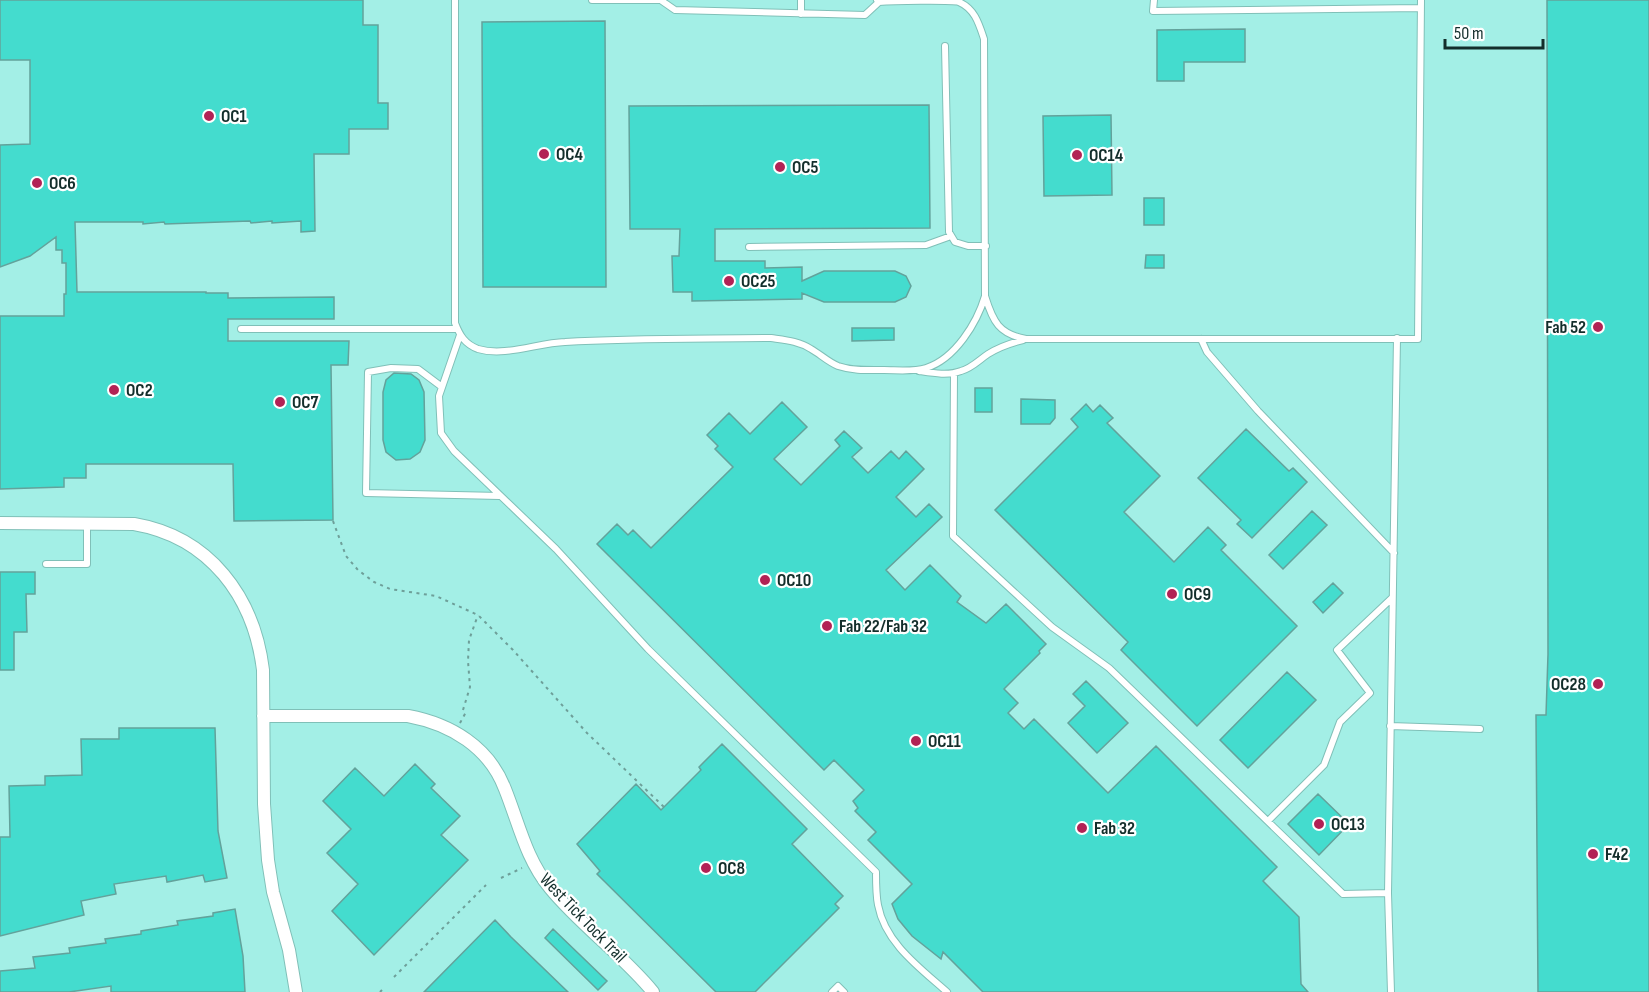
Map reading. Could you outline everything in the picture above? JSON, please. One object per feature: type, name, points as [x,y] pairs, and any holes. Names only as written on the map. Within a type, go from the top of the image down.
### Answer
[{"type":"street","points":[[0,523],[134,524],[154,527],[194,548],[218,568],[237,593],[253,624],[260,648],[263,670],[264,822],[273,892],[289,950],[296,992]]},
{"type":"street","name":"West Tick Tock Trail","points":[[263,716],[408,716],[430,720],[450,728],[470,741],[487,758],[498,774],[530,856],[549,887],[653,992]]},
{"type":"lane","points":[[455,0],[455,323],[458,332],[468,345],[494,351],[565,342],[771,338],[798,343],[836,365],[848,369],[911,370],[937,363],[949,353],[968,332],[980,311],[985,296]]},
{"type":"lane","points":[[592,0],[662,0],[675,10],[865,15],[878,1],[957,0],[978,20],[984,39],[985,296],[990,314],[999,326],[1011,336],[1026,339],[1418,339],[1421,0]]},
{"type":"lane","points":[[801,0],[801,14]]},
{"type":"lane","points":[[1154,0],[1153,11],[1421,9]]},
{"type":"lane","points":[[945,46],[949,232],[955,242],[986,246]]},
{"type":"lane","points":[[749,247],[926,245],[951,236]]},
{"type":"lane","points":[[241,329],[458,332]]},
{"type":"lane","points":[[458,332],[439,396],[441,433],[454,451],[578,572],[648,649],[876,872],[878,906],[887,930],[900,948],[947,992]]},
{"type":"lane","points":[[1391,992],[1388,893],[1397,338]]},
{"type":"lane","points":[[911,370],[928,373],[954,373],[974,366],[990,353],[1007,344],[1026,339]]},
{"type":"lane","points":[[1201,339],[1207,352],[1258,411],[1394,553]]},
{"type":"lane","points":[[442,387],[418,369],[391,368],[368,372],[366,494],[501,496]]},
{"type":"lane","points":[[954,373],[953,536],[1052,627],[1109,668],[1343,894],[1388,893]]},
{"type":"lane","points":[[46,564],[87,564],[87,523]]},
{"type":"lane","points":[[1268,821],[1324,765],[1340,722],[1370,693],[1337,650],[1392,598]]},
{"type":"lane","points":[[1390,726],[1480,729]]},
{"type":"lane","points":[[832,992],[838,986],[844,992]]},
{"type":"path","points":[[333,520],[346,556],[358,570],[374,582],[390,589],[436,596],[478,615],[513,650],[587,733],[664,807]]},
{"type":"path","points":[[463,710],[470,687],[469,640],[478,615]]},
{"type":"path","points":[[501,878],[524,867]]},
{"type":"path","points":[[394,977],[486,885]]},
{"type":"shaded area","points":[[0,0],[1649,0],[1649,992],[0,992]]},
{"type":"building","points":[[0,0],[363,0],[363,25],[378,25],[378,103],[388,103],[388,129],[349,129],[349,154],[314,154],[315,231],[301,232],[301,221],[165,224],[164,222],[143,224],[143,222],[75,222],[77,292],[206,292],[228,293],[228,298],[334,297],[334,319],[228,319],[228,341],[349,341],[348,365],[331,365],[333,520],[234,521],[233,464],[86,464],[86,478],[64,478],[64,487],[0,489],[0,316],[64,316],[66,263],[62,263],[62,250],[56,250],[56,237],[30,256],[0,267],[0,145],[30,144],[30,60],[0,60]]},
{"type":"building","name":"Fab 52","points":[[1547,0],[1649,0],[1649,992],[1538,992],[1536,715],[1546,715],[1548,654]]},
{"type":"building","name":"OC4","points":[[605,21],[606,287],[483,287],[482,22]]},
{"type":"building","points":[[1245,29],[1245,62],[1184,62],[1184,81],[1157,81],[1157,30]]},
{"type":"building","name":"OC5","points":[[929,105],[930,228],[715,229],[715,261],[765,261],[765,268],[802,267],[802,281],[824,271],[895,271],[906,276],[911,286],[906,297],[895,302],[824,302],[802,293],[802,299],[692,301],[692,292],[673,292],[672,256],[679,256],[680,229],[630,229],[629,106]]},
{"type":"building","name":"OC14","points":[[1111,115],[1112,195],[1044,196],[1043,116]]},
{"type":"building","points":[[1144,198],[1164,198],[1164,225],[1144,225]]},
{"type":"building","points":[[1146,255],[1164,255],[1164,268],[1145,268]]},
{"type":"building","points":[[852,328],[894,328],[894,340],[852,341]]},
{"type":"building","points":[[394,373],[411,374],[419,380],[424,392],[425,440],[420,452],[410,459],[396,460],[386,452],[383,440],[383,392],[386,380]]},
{"type":"building","points":[[975,388],[992,388],[992,412],[975,412]]},
{"type":"building","points":[[1021,399],[1055,400],[1055,418],[1050,424],[1021,424]]},
{"type":"building","points":[[782,402],[807,427],[774,459],[801,485],[840,446],[835,440],[844,431],[862,448],[852,457],[868,473],[891,451],[899,459],[906,451],[924,469],[896,497],[916,517],[929,504],[942,517],[886,570],[905,590],[930,565],[961,596],[957,602],[986,623],[1006,604],[1046,644],[1004,689],[1018,703],[1008,713],[1024,729],[1034,719],[1108,793],[1156,746],[1277,867],[1263,881],[1299,917],[1301,984],[1308,992],[983,992],[943,952],[941,959],[912,936],[898,919],[892,904],[912,884],[868,840],[876,832],[855,811],[858,808],[853,801],[864,790],[834,760],[824,770],[597,544],[617,524],[628,535],[633,530],[651,548],[733,467],[715,449],[718,446],[707,435],[729,413],[750,434]]},
{"type":"building","name":"OC9","points":[[1086,404],[1093,412],[1100,405],[1113,418],[1107,423],[1160,476],[1124,512],[1174,562],[1208,527],[1226,545],[1221,550],[1297,626],[1197,726],[1121,650],[1128,642],[995,510],[1078,427],[1071,419]]},
{"type":"building","points":[[1246,429],[1289,471],[1293,468],[1307,482],[1252,538],[1237,524],[1241,520],[1198,478]]},
{"type":"building","points":[[1312,511],[1327,525],[1283,569],[1269,555]]},
{"type":"building","points":[[0,572],[35,572],[35,594],[26,594],[27,632],[14,632],[14,670],[0,670]]},
{"type":"building","points":[[1333,583],[1343,593],[1323,613],[1313,602]]},
{"type":"building","points":[[1287,672],[1316,700],[1248,768],[1220,740]]},
{"type":"building","points":[[1086,681],[1128,723],[1097,753],[1068,723],[1085,706],[1073,694]]},
{"type":"building","points":[[119,728],[215,728],[218,831],[227,878],[205,882],[203,875],[167,882],[166,876],[114,884],[116,894],[81,901],[84,915],[0,936],[0,837],[10,837],[9,786],[45,785],[45,776],[82,775],[81,739],[119,739]]},
{"type":"building","name":"OC8","points":[[722,744],[807,829],[792,844],[843,896],[835,904],[839,908],[755,992],[716,992],[597,874],[600,871],[577,844],[636,784],[661,810],[701,770],[699,767]]},
{"type":"building","points":[[415,764],[435,784],[431,788],[460,816],[441,835],[468,860],[374,955],[332,911],[358,884],[327,853],[351,829],[323,801],[355,768],[384,796]]},
{"type":"building","name":"OC13","points":[[1318,794],[1349,824],[1319,855],[1288,824]]},
{"type":"building","points":[[235,909],[243,956],[245,992],[111,992],[111,986],[69,992],[0,992],[0,971],[35,968],[33,957],[70,953],[69,948],[106,943],[105,939],[141,934],[141,931],[178,925],[177,921],[213,916],[213,913]]},
{"type":"building","points":[[495,920],[511,937],[568,992],[424,992]]},
{"type":"building","points":[[553,929],[607,981],[598,990],[545,938]]},
{"type":"place","name":"OC1","points":[[209,116]]},
{"type":"place","name":"OC4","points":[[544,154]]},
{"type":"place","name":"OC14","points":[[1077,155]]},
{"type":"place","name":"OC5","points":[[780,167]]},
{"type":"place","name":"OC6","points":[[37,183]]},
{"type":"place","name":"OC25","points":[[729,281]]},
{"type":"place","name":"Fab 52","points":[[1598,327]]},
{"type":"place","name":"OC2","points":[[114,390]]},
{"type":"place","name":"OC7","points":[[280,402]]},
{"type":"place","name":"OC10","points":[[765,580]]},
{"type":"place","name":"OC9","points":[[1172,594]]},
{"type":"place","name":"Fab 22/Fab 32","points":[[827,626]]},
{"type":"place","name":"OC28","points":[[1598,684]]},
{"type":"place","name":"OC11","points":[[916,741]]},
{"type":"place","name":"OC13","points":[[1319,824]]},
{"type":"place","name":"Fab 32","points":[[1082,828]]},
{"type":"place","name":"F42","points":[[1593,854]]},
{"type":"place","name":"OC8","points":[[706,868]]}]
